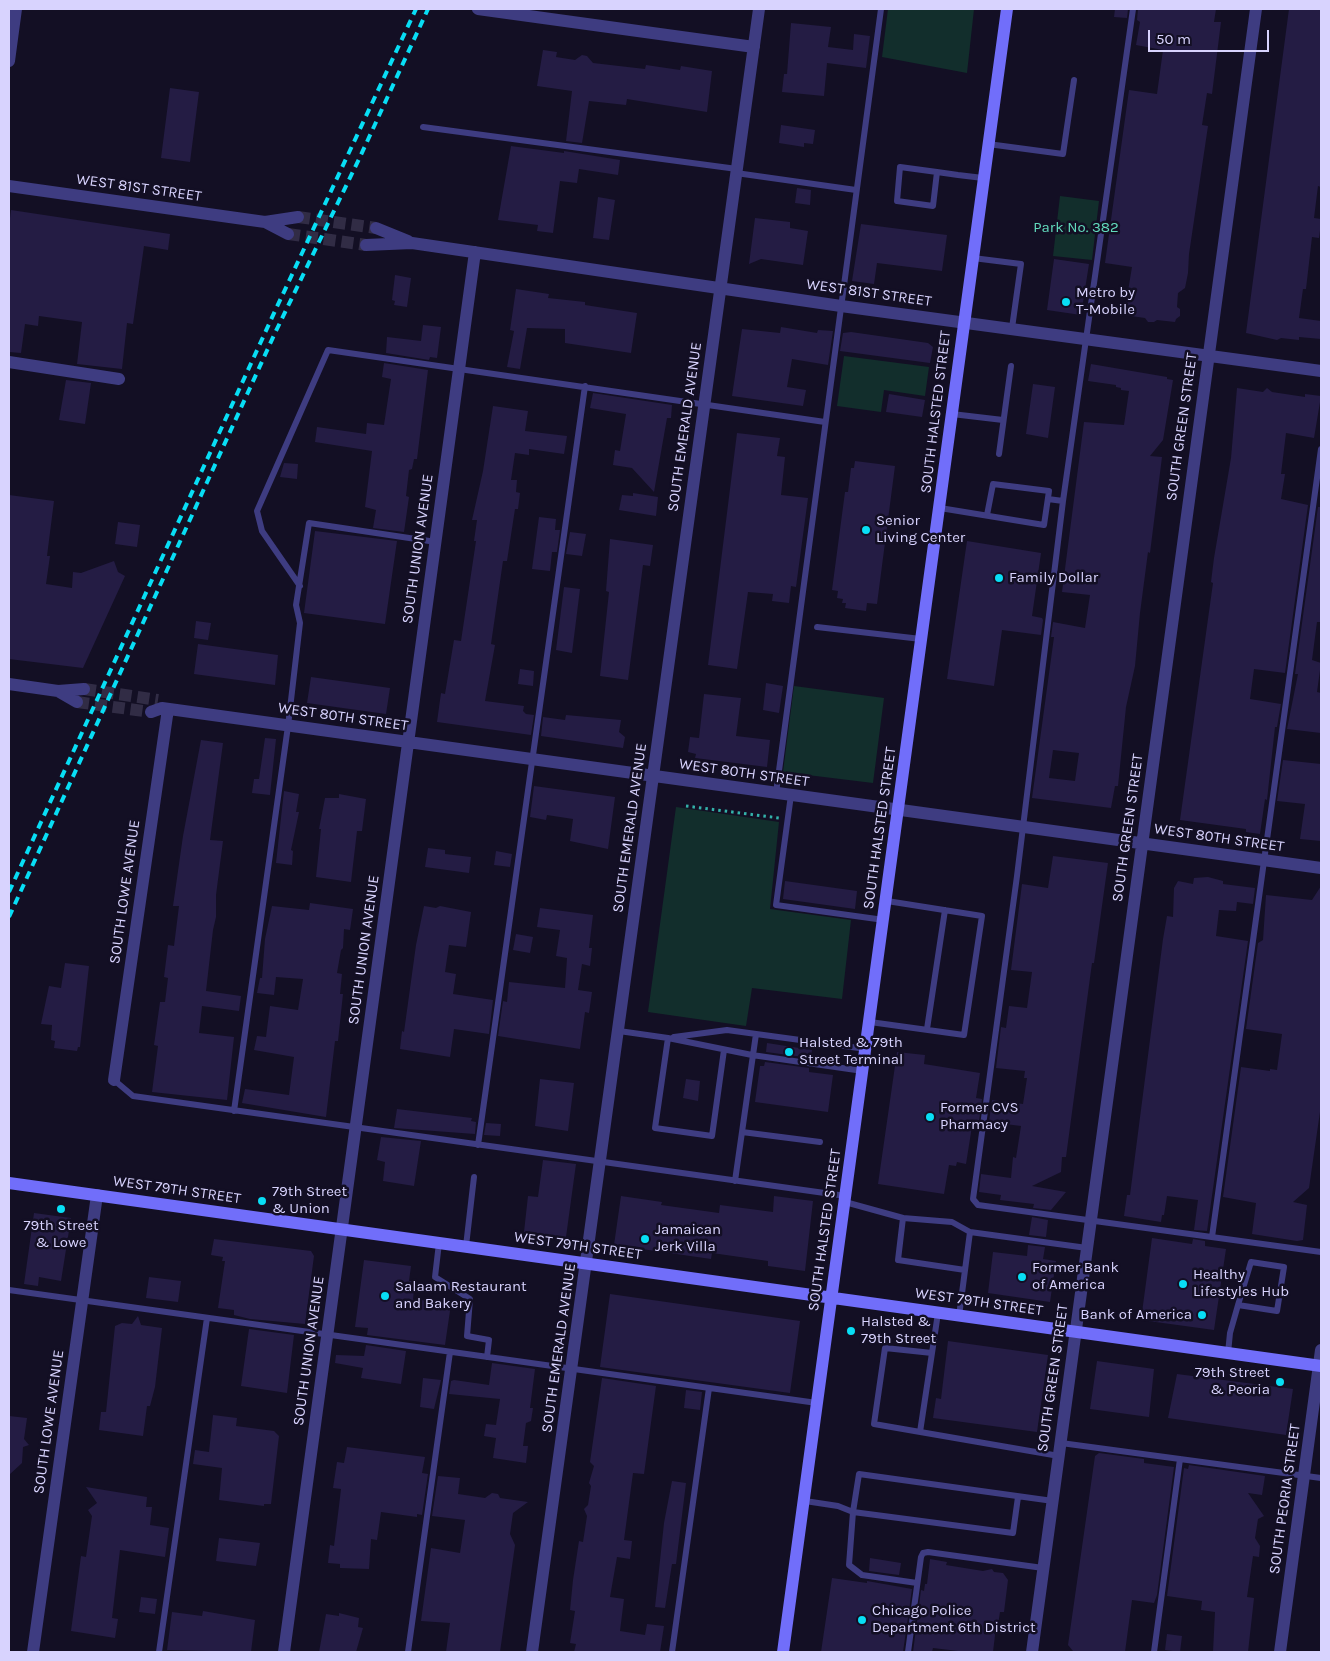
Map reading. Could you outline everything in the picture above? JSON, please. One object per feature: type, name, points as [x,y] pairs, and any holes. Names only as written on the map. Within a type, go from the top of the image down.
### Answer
[{"type":"main road","name":"SOUTH HALSTED STREET","points":[[783,1652],[900,810],[972,258],[1007,9]]},
{"type":"main road","name":"WEST 79TH STREET","points":[[9,1183],[1320,1366]]},
{"type":"street","points":[[9,61],[16,9]]},
{"type":"street","points":[[478,9],[754,47]]},
{"type":"street","name":"SOUTH EMERALD AVENUE","points":[[532,1652],[759,9]]},
{"type":"street","name":"SOUTH GREEN STREET","points":[[1032,1652],[1256,9]]},
{"type":"street","name":"WEST 81ST STREET","points":[[9,186],[265,222],[298,216]]},
{"type":"street","name":"WEST 81ST STREET","points":[[265,222],[288,234]]},
{"type":"street","name":"WEST 81ST STREET","points":[[376,228],[412,243]]},
{"type":"street","name":"WEST 81ST STREET","points":[[366,245],[412,243],[841,306],[1321,371]]},
{"type":"street","name":"SOUTH UNION AVENUE","points":[[284,1652],[475,252]]},
{"type":"street","points":[[9,362],[119,379]]},
{"type":"street","points":[[9,684],[58,691],[84,689]]},
{"type":"street","points":[[58,691],[77,702]]},
{"type":"street","name":"WEST 80TH STREET","points":[[160,707],[653,777],[1321,868]]},
{"type":"street","name":"SOUTH LOWE AVENUE","points":[[114,1080],[160,707]]},
{"type":"street","name":"SOUTH LOWE AVENUE","points":[[34,1652],[97,1196]]},
{"type":"street","name":"SOUTH PEORIA STREET","points":[[1280,1652],[1321,1350]]},
{"type":"lane","points":[[776,793],[881,9]]},
{"type":"lane","points":[[1133,9],[1063,501],[973,1199],[978,1205],[1321,1252]]},
{"type":"lane","points":[[988,144],[1063,154],[1074,80]]},
{"type":"lane","points":[[423,127],[737,171],[856,190]]},
{"type":"lane","points":[[937,172],[933,206],[897,201],[900,167],[983,178]]},
{"type":"lane","points":[[972,258],[1021,264],[1012,328]]},
{"type":"lane","points":[[300,586],[262,531],[257,511],[328,350],[826,422]]},
{"type":"lane","points":[[999,454],[1011,366]]},
{"type":"lane","points":[[478,1145],[585,386]]},
{"type":"lane","points":[[952,414],[1004,420]]},
{"type":"lane","points":[[1212,1237],[1321,449]]},
{"type":"lane","points":[[940,508],[1044,525],[1049,491],[992,484],[987,515]]},
{"type":"lane","points":[[1048,499],[1063,501]]},
{"type":"lane","points":[[234,1111],[288,726],[300,624],[296,605],[309,523],[436,542]]},
{"type":"lane","points":[[817,627],[922,639]]},
{"type":"lane","points":[[790,795],[776,905],[884,920]]},
{"type":"lane","points":[[870,1022],[964,1035],[982,916],[887,900]]},
{"type":"lane","points":[[928,1029],[945,910]]},
{"type":"lane","points":[[668,1038],[727,1030],[866,1049]]},
{"type":"lane","points":[[619,1031],[668,1038],[752,1055],[863,1071]]},
{"type":"lane","points":[[735,1181],[756,1034]]},
{"type":"lane","points":[[668,1038],[655,1128],[712,1136],[724,1050]]},
{"type":"lane","points":[[114,1080],[133,1096],[735,1181],[845,1199],[903,1218],[952,1222],[970,1232],[1088,1248]]},
{"type":"lane","points":[[742,1132],[820,1142]]},
{"type":"lane","points":[[466,1246],[474,1177]]},
{"type":"lane","points":[[903,1218],[898,1260],[965,1270]]},
{"type":"lane","points":[[959,1316],[970,1232]]},
{"type":"lane","points":[[439,1243],[434,1277],[470,1299],[466,1336],[489,1340],[487,1357]]},
{"type":"lane","points":[[1228,1353],[1230,1333],[1238,1305],[1251,1262],[1284,1267],[1277,1311],[1238,1305]]},
{"type":"lane","points":[[9,1290],[818,1403]]},
{"type":"lane","points":[[920,1432],[938,1312]]},
{"type":"lane","points":[[159,1652],[207,1318]]},
{"type":"lane","points":[[932,1354],[885,1348],[874,1424],[920,1432],[1060,1450],[1180,1459],[1321,1478]]},
{"type":"lane","points":[[408,1652],[450,1352]]},
{"type":"lane","points":[[672,1652],[709,1388]]},
{"type":"lane","points":[[1154,1652],[1180,1459]]},
{"type":"lane","points":[[917,1583],[862,1575],[849,1565],[853,1512],[859,1474],[1018,1497],[1053,1500]]},
{"type":"lane","points":[[805,1501],[838,1506],[853,1512],[1013,1533],[1018,1497]]},
{"type":"lane","points":[[908,1652],[921,1557],[924,1553],[1043,1568]]},
{"type":"path","points":[[686,806],[782,818]]},
{"type":"green space","points":[[888,9],[974,9],[967,73],[882,57]]},
{"type":"green space","name":"Park No. 382","points":[[1060,196],[1099,201],[1092,260],[1053,256]]},
{"type":"green space","points":[[844,356],[929,367],[925,396],[884,390],[881,412],[837,406]]},
{"type":"green space","points":[[794,686],[884,698],[873,783],[783,772]]},
{"type":"green space","points":[[676,807],[779,822],[770,909],[851,920],[842,999],[752,988],[746,1026],[648,1012]]},
{"type":"building","points":[[1115,9],[1128,9],[1127,18],[1114,17]]},
{"type":"building","points":[[1138,9],[1216,9],[1214,22],[1221,22],[1212,94],[1207,93],[1202,125],[1208,126],[1189,254],[1188,273],[1185,288],[1178,293],[1177,307],[1180,309],[1180,316],[1175,322],[1157,320],[1148,322],[1145,318],[1124,315],[1132,267],[1105,263],[1129,90],[1157,94],[1163,50],[1136,45],[1140,22],[1137,20]]},
{"type":"building","points":[[1289,9],[1321,9],[1321,187],[1318,186],[1314,218],[1321,219],[1321,223],[1319,238],[1312,237],[1306,289],[1303,289],[1299,318],[1321,321],[1321,339],[1299,337],[1299,340],[1281,338],[1277,340],[1246,333]]},
{"type":"building","points":[[791,23],[831,27],[828,47],[853,50],[854,34],[870,36],[866,68],[827,63],[824,96],[782,92],[784,74],[787,74]]},
{"type":"building","points":[[543,50],[557,52],[556,57],[575,60],[582,55],[587,56],[593,63],[645,69],[646,65],[680,70],[681,66],[712,71],[707,112],[627,99],[626,105],[589,101],[582,143],[566,141],[572,91],[537,86]]},
{"type":"building","points":[[170,88],[199,92],[190,162],[161,158]]},
{"type":"building","points":[[781,125],[815,130],[813,144],[804,143],[804,147],[779,143]]},
{"type":"building","points":[[511,146],[564,153],[564,151],[620,160],[618,175],[579,169],[577,183],[560,181],[553,233],[537,231],[538,225],[498,220]]},
{"type":"building","points":[[797,188],[811,190],[810,205],[795,203]]},
{"type":"building","points":[[598,197],[615,200],[609,240],[593,238]]},
{"type":"building","points":[[11,210],[170,234],[168,250],[144,246],[133,324],[127,323],[122,369],[77,364],[82,322],[39,316],[38,326],[25,324],[21,353],[9,352],[9,226]]},
{"type":"building","points":[[755,218],[790,222],[790,228],[808,231],[803,265],[761,259],[749,264]]},
{"type":"building","points":[[861,224],[947,235],[942,271],[877,263],[874,284],[852,281]]},
{"type":"building","points":[[1054,259],[1089,264],[1081,315],[1047,310]]},
{"type":"building","points":[[395,275],[411,278],[407,307],[394,305],[395,301],[392,300]]},
{"type":"building","points":[[516,289],[549,294],[548,298],[585,302],[585,305],[637,313],[631,353],[565,343],[565,329],[527,328],[520,369],[507,367],[514,331],[510,330]]},
{"type":"building","points":[[423,325],[441,327],[437,358],[430,357],[429,360],[386,353],[387,337],[421,341]]},
{"type":"building","points":[[781,327],[817,333],[818,330],[833,331],[828,365],[792,359],[787,387],[806,390],[803,406],[732,396],[742,329],[780,333]]},
{"type":"building","points":[[851,332],[928,343],[933,347],[930,363],[840,351],[843,333]]},
{"type":"building","points":[[384,363],[428,370],[417,459],[414,459],[412,469],[409,470],[406,496],[409,497],[404,532],[373,528],[376,510],[365,507],[372,451],[315,442],[317,427],[366,434],[367,423],[384,425],[391,379],[382,377]]},
{"type":"building","points":[[1091,364],[1167,377],[1167,379],[1173,380],[1163,440],[1150,456],[1162,457],[1150,553],[1148,552],[1140,613],[1135,666],[1126,707],[1118,786],[1115,786],[1111,808],[1032,798],[1054,637],[1051,637],[1053,622],[1085,628],[1090,595],[1062,592],[1084,422],[1124,425],[1129,391],[1121,390],[1116,385],[1088,381]],"holes":[[[1053,750],[1079,753],[1075,781],[1049,778]]]},
{"type":"building","points":[[66,380],[91,383],[85,424],[59,420]]},
{"type":"building","points":[[1033,384],[1055,387],[1048,438],[1026,434]]},
{"type":"building","points":[[1237,388],[1263,392],[1267,388],[1272,392],[1305,397],[1305,394],[1321,396],[1314,438],[1286,433],[1281,474],[1285,474],[1281,499],[1308,505],[1285,673],[1254,669],[1250,699],[1281,704],[1277,727],[1275,727],[1267,800],[1265,799],[1260,834],[1246,832],[1246,829],[1180,820],[1213,583],[1211,582],[1214,558],[1231,458]]},
{"type":"building","points":[[593,393],[672,405],[671,418],[667,418],[654,492],[632,468],[613,465],[615,450],[620,451],[626,414],[590,408]]},
{"type":"building","points":[[889,394],[925,400],[922,417],[886,412]]},
{"type":"building","points":[[493,406],[528,411],[525,431],[567,436],[564,454],[529,449],[529,455],[515,453],[511,480],[517,480],[516,492],[520,493],[518,509],[515,509],[507,561],[503,561],[491,644],[495,645],[485,701],[524,706],[523,711],[526,714],[534,715],[531,735],[437,722],[441,693],[445,694],[454,640],[461,641],[476,541],[474,541],[477,520],[472,520],[483,471]]},
{"type":"building","points":[[737,433],[780,438],[777,456],[785,457],[781,495],[808,498],[796,587],[791,586],[789,603],[772,601],[773,594],[748,592],[737,669],[708,665]]},
{"type":"building","name":"Senior Living Center","points":[[855,461],[895,466],[877,604],[867,603],[866,611],[845,608],[846,603],[842,603],[843,599],[837,598],[838,591],[832,590],[845,492],[848,492],[851,468],[854,468]]},
{"type":"building","points":[[284,463],[298,464],[297,479],[280,477]]},
{"type":"building","points":[[633,493],[658,497],[656,516],[619,510],[622,495],[633,496]]},
{"type":"building","points":[[9,495],[54,501],[47,556],[50,556],[46,584],[72,588],[73,572],[81,573],[114,561],[118,572],[125,576],[83,668],[9,659]]},
{"type":"building","points":[[1318,507],[1321,507],[1321,622],[1317,622],[1312,660],[1321,663],[1317,692],[1321,693],[1321,733],[1287,729],[1298,674],[1295,674]]},
{"type":"building","points":[[539,517],[556,519],[555,530],[560,530],[557,552],[552,552],[550,571],[532,569]]},
{"type":"building","points":[[118,522],[140,525],[137,547],[115,544]]},
{"type":"building","points":[[315,531],[397,541],[385,624],[304,613]]},
{"type":"building","points":[[570,532],[586,534],[582,556],[566,554]]},
{"type":"building","points":[[610,539],[653,545],[650,566],[643,565],[628,680],[600,676],[609,592],[606,591]]},
{"type":"building","points":[[967,541],[1041,553],[1032,616],[1042,618],[1043,620],[1041,635],[1002,630],[994,686],[947,679]]},
{"type":"building","points":[[564,587],[580,589],[572,653],[556,650]]},
{"type":"building","points":[[196,621],[211,623],[208,640],[194,638]]},
{"type":"building","points":[[198,644],[278,655],[275,685],[194,674]]},
{"type":"building","points":[[520,669],[534,671],[533,686],[518,684]]},
{"type":"building","points":[[311,677],[390,688],[386,714],[307,703]]},
{"type":"building","points":[[766,683],[783,686],[779,713],[763,710]]},
{"type":"building","points":[[704,694],[741,698],[736,736],[770,740],[767,767],[695,758],[696,754],[688,752],[690,737],[699,738]]},
{"type":"building","points":[[566,715],[621,720],[619,732],[625,737],[623,748],[541,736],[543,717],[565,720]]},
{"type":"building","points":[[265,738],[276,739],[270,795],[252,793],[254,779],[259,779]]},
{"type":"building","points":[[201,740],[223,743],[210,840],[223,841],[216,895],[216,917],[206,991],[241,996],[239,1011],[202,1006],[199,1033],[234,1037],[227,1100],[152,1092],[158,1046],[154,1045],[160,1002],[165,1002],[168,978],[164,977],[168,945],[174,946],[179,906],[173,906],[183,836]]},
{"type":"building","points":[[1283,760],[1321,764],[1321,841],[1300,839],[1305,804],[1277,801]]},
{"type":"building","points":[[534,786],[615,797],[608,849],[570,841],[573,819],[547,815],[546,820],[530,817]]},
{"type":"building","points":[[284,791],[299,794],[296,812],[299,812],[291,850],[293,851],[292,865],[276,863]]},
{"type":"building","points":[[339,794],[366,799],[362,831],[357,831],[351,882],[316,877],[321,829],[319,829],[325,798],[339,798]]},
{"type":"building","points":[[428,848],[445,850],[445,854],[471,857],[469,873],[425,867]]},
{"type":"building","points":[[496,851],[512,854],[510,867],[494,865]]},
{"type":"building","points":[[1053,856],[1108,863],[1094,963],[1092,963],[1066,1157],[1062,1157],[1061,1172],[1032,1186],[1066,1192],[1051,1210],[1033,1208],[1034,1204],[1000,1200],[1001,1195],[979,1192],[981,1174],[1011,1178],[1013,1157],[1016,1158],[1021,1126],[989,1122],[992,1100],[1023,1104],[1027,1078],[1024,1078],[1025,1071],[996,1068],[1001,1027],[1006,1028],[1009,1006],[1027,1008],[1032,972],[1011,970],[1022,884],[1048,888]]},
{"type":"building","points":[[1208,877],[1223,881],[1223,884],[1255,888],[1253,904],[1237,902],[1236,911],[1219,910],[1216,936],[1248,941],[1207,1231],[1194,1230],[1198,1200],[1167,1196],[1161,1222],[1124,1216],[1127,1195],[1130,1195],[1167,916],[1173,917],[1174,888],[1178,881],[1193,884],[1194,878]]},
{"type":"building","points":[[785,881],[857,891],[855,909],[783,899]]},
{"type":"building","points":[[1321,886],[1321,1105],[1309,1188],[1293,1202],[1307,1205],[1303,1240],[1297,1241],[1252,1234],[1256,1203],[1223,1197],[1241,1067],[1270,1071],[1270,1069],[1277,1070],[1282,1034],[1246,1029],[1258,943],[1263,940],[1266,895],[1312,900]]},
{"type":"building","points":[[310,903],[353,909],[350,930],[344,929],[343,948],[337,973],[342,974],[340,994],[343,994],[326,1117],[242,1103],[245,1089],[289,1095],[294,1057],[254,1050],[257,1036],[266,1037],[270,1006],[298,1010],[303,979],[276,977],[274,995],[257,993],[260,978],[262,978],[265,939],[272,906],[309,910]]},
{"type":"building","points":[[424,906],[436,908],[440,906],[471,912],[466,947],[449,945],[445,972],[456,974],[453,994],[493,1000],[489,1034],[454,1029],[450,1057],[400,1049]]},
{"type":"building","points":[[540,908],[593,915],[589,948],[592,948],[590,966],[582,964],[578,990],[592,992],[589,1013],[585,1012],[580,1049],[498,1036],[503,1001],[507,1002],[509,982],[565,988],[567,958],[556,956],[560,930],[537,927]]},
{"type":"building","points":[[516,934],[533,937],[530,953],[513,950]]},
{"type":"building","points":[[65,963],[89,966],[80,1047],[78,1047],[77,1051],[54,1048],[55,1041],[51,1040],[52,1025],[41,1024],[49,986],[61,988]]},
{"type":"building","name":"Halsted & 79th Street Terminal","points":[[767,1043],[812,1050],[811,1058],[766,1052]]},
{"type":"building","name":"Former CVS Pharmacy","points":[[897,1052],[925,1055],[924,1064],[980,1073],[976,1098],[982,1099],[979,1121],[973,1120],[966,1164],[957,1162],[956,1166],[949,1165],[944,1194],[878,1184]]},
{"type":"building","points":[[765,1062],[809,1068],[809,1072],[833,1075],[828,1112],[755,1102],[760,1066],[764,1066]]},
{"type":"building","points":[[540,1079],[574,1083],[568,1131],[535,1126]]},
{"type":"building","points":[[686,1079],[700,1081],[698,1101],[683,1098]]},
{"type":"building","points":[[397,1109],[472,1118],[471,1121],[476,1122],[475,1134],[394,1128]]},
{"type":"building","points":[[486,1123],[501,1124],[500,1136],[484,1135]]},
{"type":"building","points":[[381,1137],[421,1141],[414,1186],[383,1181],[385,1162],[377,1160]]},
{"type":"building","points":[[543,1160],[576,1164],[566,1237],[524,1232],[528,1196],[538,1197]]},
{"type":"building","points":[[621,1196],[662,1202],[661,1205],[719,1213],[720,1205],[773,1212],[774,1196],[813,1201],[805,1271],[768,1266],[768,1261],[712,1253],[711,1259],[614,1245]]},
{"type":"building","points":[[34,1213],[71,1218],[61,1281],[39,1277],[38,1286],[24,1284]]},
{"type":"building","points":[[1032,1217],[1048,1220],[1046,1237],[1029,1235]]},
{"type":"building","name":"Healthy Lifestyles Hub","points":[[1152,1238],[1192,1244],[1193,1239],[1205,1241],[1205,1246],[1226,1249],[1214,1330],[1141,1320]]},
{"type":"building","points":[[214,1239],[311,1251],[314,1256],[305,1324],[250,1319],[234,1315],[234,1310],[218,1308],[225,1261],[222,1261],[223,1257],[211,1255]]},
{"type":"building","name":"Former Bank of America","points":[[1028,1245],[1045,1247],[1043,1259],[1056,1261],[1050,1302],[988,1293],[993,1252],[1027,1256]]},
{"type":"building","points":[[364,1260],[411,1266],[409,1281],[415,1281],[413,1299],[451,1304],[445,1345],[367,1335],[368,1328],[355,1327]]},
{"type":"building","points":[[149,1277],[181,1281],[178,1302],[146,1298]]},
{"type":"building","points":[[610,1294],[800,1321],[790,1393],[600,1367]]},
{"type":"building","points":[[138,1316],[141,1325],[162,1328],[155,1387],[150,1406],[147,1406],[143,1436],[99,1430],[101,1412],[106,1412],[115,1326],[122,1323],[132,1324]]},
{"type":"building","points":[[249,1329],[294,1335],[287,1393],[241,1386]]},
{"type":"building","points":[[948,1341],[1048,1355],[1037,1432],[933,1418],[936,1398],[941,1399]]},
{"type":"building","points":[[366,1345],[406,1351],[401,1384],[361,1378],[363,1368],[335,1363],[336,1355],[364,1356]]},
{"type":"building","points":[[1097,1361],[1154,1369],[1149,1417],[1090,1409]]},
{"type":"building","points":[[492,1363],[535,1369],[530,1408],[533,1408],[531,1421],[526,1423],[523,1446],[528,1446],[526,1463],[493,1458],[496,1438],[484,1436],[486,1424],[496,1425],[500,1399],[449,1394],[451,1381],[454,1380],[489,1385]]},
{"type":"building","points":[[1177,1374],[1293,1389],[1286,1435],[1168,1418]]},
{"type":"building","points":[[423,1378],[441,1380],[434,1409],[420,1407]]},
{"type":"building","points":[[602,1378],[656,1386],[644,1474],[633,1473],[624,1540],[632,1541],[630,1559],[617,1557],[610,1597],[624,1599],[620,1631],[645,1635],[647,1624],[664,1626],[660,1652],[574,1652],[576,1644],[570,1643],[575,1611],[570,1610],[573,1580],[579,1541],[583,1542],[587,1516],[584,1509],[588,1505],[591,1486],[589,1483],[594,1466],[590,1462]]},
{"type":"building","points":[[686,1390],[702,1392],[700,1410],[684,1408]]},
{"type":"building","points":[[213,1415],[237,1418],[236,1426],[274,1431],[279,1436],[271,1504],[264,1504],[264,1506],[219,1500],[222,1468],[193,1464],[195,1450],[209,1452]]},
{"type":"building","points":[[9,1416],[27,1418],[24,1439],[29,1445],[23,1447],[22,1463],[9,1475]]},
{"type":"building","points":[[347,1447],[425,1457],[422,1473],[428,1474],[422,1515],[417,1514],[417,1517],[381,1512],[377,1540],[371,1539],[369,1569],[340,1568],[340,1564],[328,1563],[330,1545],[334,1546],[341,1489],[333,1488],[337,1462],[344,1463]]},
{"type":"building","points":[[1099,1453],[1144,1459],[1144,1463],[1174,1467],[1157,1595],[1154,1603],[1132,1600],[1125,1652],[1073,1651],[1068,1645],[1095,1456]]},
{"type":"building","points":[[1189,1465],[1265,1476],[1262,1495],[1248,1493],[1264,1516],[1258,1519],[1255,1538],[1260,1546],[1259,1557],[1253,1556],[1247,1597],[1254,1598],[1248,1652],[1213,1652],[1215,1612],[1201,1610],[1202,1601],[1167,1596],[1184,1468],[1188,1469]]},
{"type":"building","points":[[438,1476],[460,1478],[458,1494],[485,1498],[492,1493],[498,1494],[500,1498],[528,1502],[513,1513],[510,1534],[515,1545],[500,1652],[446,1652],[450,1623],[421,1621],[431,1548],[460,1553],[465,1520],[432,1516]]},
{"type":"building","points":[[672,1481],[686,1483],[676,1564],[672,1564],[665,1608],[655,1607],[664,1523]]},
{"type":"building","points":[[86,1487],[147,1497],[146,1507],[152,1507],[150,1525],[169,1528],[165,1557],[120,1550],[112,1618],[118,1619],[115,1638],[71,1631],[81,1556],[86,1557],[92,1516],[88,1510],[97,1503]]},
{"type":"building","points":[[219,1538],[260,1543],[256,1566],[216,1561]]},
{"type":"building","points":[[870,1558],[901,1563],[899,1575],[869,1571]]},
{"type":"building","points":[[930,1559],[947,1562],[946,1565],[983,1571],[992,1569],[994,1572],[1003,1573],[1008,1580],[1004,1612],[1000,1612],[993,1652],[966,1652],[933,1648],[932,1652],[913,1652],[921,1590],[924,1591],[925,1584],[927,1584]]},
{"type":"building","name":"Chicago Police Department 6th District","points":[[832,1578],[867,1583],[867,1581],[912,1589],[903,1652],[821,1652]]},
{"type":"building","points":[[141,1597],[157,1599],[155,1614],[139,1612]]},
{"type":"building","points":[[203,1611],[255,1620],[251,1652],[167,1650],[172,1612],[202,1616]]},
{"type":"building","points":[[339,1613],[359,1618],[358,1627],[363,1628],[356,1652],[319,1652],[326,1614],[339,1616]]},
{"type":"building","points":[[1167,1634],[1182,1636],[1180,1652],[1165,1650]]},
{"type":"tunnel","points":[[298,217],[376,228]]},
{"type":"tunnel","points":[[288,234],[366,245]]},
{"type":"tunnel","points":[[84,689],[158,700]]},
{"type":"tunnel","points":[[77,702],[151,712]]},
{"type":"railway","points":[[9,892],[275,311],[416,9]]},
{"type":"railway","points":[[9,917],[275,333],[360,157],[428,9]]},
{"type":"place","name":"Metro by T-Mobile","points":[[1066,302]]},
{"type":"place","name":"Senior Living Center","points":[[866,530]]},
{"type":"place","name":"Family Dollar","points":[[999,578]]},
{"type":"place","name":"Halsted & 79th Street Terminal","points":[[789,1052]]},
{"type":"place","name":"Former CVS Pharmacy","points":[[930,1117]]},
{"type":"place","name":"79th Street & Union","points":[[262,1201]]},
{"type":"place","name":"79th Street & Lowe","points":[[61,1209]]},
{"type":"place","name":"Jamaican Jerk Villa","points":[[645,1239]]},
{"type":"place","name":"Former Bank of America","points":[[1022,1277]]},
{"type":"place","name":"Healthy Lifestyles Hub","points":[[1183,1284]]},
{"type":"place","name":"Salaam Restaurant and Bakery","points":[[385,1296]]},
{"type":"place","name":"Bank of America","points":[[1202,1315]]},
{"type":"place","name":"Halsted & 79th Street","points":[[851,1331]]},
{"type":"place","name":"79th Street & Peoria","points":[[1280,1382]]},
{"type":"place","name":"Chicago Police Department 6th District","points":[[862,1620]]}]
